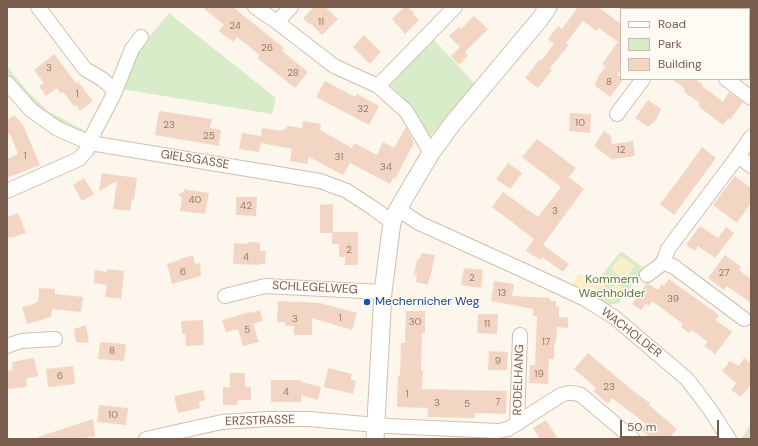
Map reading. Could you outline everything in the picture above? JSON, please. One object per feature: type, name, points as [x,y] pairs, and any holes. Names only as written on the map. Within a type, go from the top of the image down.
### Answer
[{"type":"street","points":[[38,7],[85,69],[102,79],[110,86],[114,94]]},
{"type":"street","points":[[255,7],[334,66],[378,86],[406,111],[431,153]]},
{"type":"street","points":[[277,22],[291,7]]},
{"type":"street","points":[[378,86],[455,7]]},
{"type":"street","points":[[375,432],[383,292],[395,216],[431,153],[453,123],[540,19],[548,7]]},
{"type":"street","points":[[7,191],[79,159],[87,150],[92,136],[114,94],[132,49],[141,37]]},
{"type":"street","points":[[617,114],[642,80]]},
{"type":"street","points":[[727,80],[751,98]]},
{"type":"street","name":"GIELSGASSE","points":[[7,83],[31,110],[58,129],[90,143],[320,181],[347,190],[373,208],[395,216]]},
{"type":"street","points":[[647,275],[663,263],[668,249],[751,137]]},
{"type":"street","points":[[738,156],[751,166]]},
{"type":"street","name":"WACHOLDER","points":[[395,216],[419,223],[527,272],[585,299],[614,317],[687,379],[709,408],[729,439]]},
{"type":"street","points":[[663,263],[673,266],[744,319]]},
{"type":"street","name":"SCHLEGELWEG","points":[[225,296],[265,286],[383,292]]},
{"type":"street","name":"RODELHANG","points":[[517,424],[520,335]]},
{"type":"street","points":[[7,346],[21,341],[55,339]]},
{"type":"street","name":"RODELHANG","points":[[375,432],[498,431],[508,429],[561,395],[574,392],[581,394],[633,439]]},
{"type":"street","name":"ERZSTRASSE","points":[[146,439],[208,424],[268,419],[309,419],[375,432]]},
{"type":"green space","points":[[169,13],[276,98],[272,114],[121,89],[136,53]]},
{"type":"green space","points":[[434,40],[475,84],[428,139],[414,109],[389,84]]},
{"type":"green space","points":[[7,66],[29,93],[49,112],[86,131],[84,133],[64,124],[38,107],[23,93],[11,78],[8,74]]},
{"type":"green space","name":"Kommern Wachholder","points":[[621,251],[645,269],[619,303],[608,305],[572,286],[579,273],[596,282]]},
{"type":"green space","points":[[751,424],[751,439],[741,439]]},
{"type":"sand","points":[[621,256],[635,266],[624,280],[611,269]]},
{"type":"sand","points":[[579,273],[596,282],[603,273],[610,278],[603,289],[599,287],[592,297],[572,286]]},
{"type":"sand","points":[[615,283],[623,288],[613,301],[606,296]]},
{"type":"building","points":[[202,7],[233,7],[284,48],[282,51],[308,72],[295,88],[257,58],[260,55],[237,37],[233,42],[219,31],[224,25]]},
{"type":"building","points":[[314,7],[325,7],[338,19],[322,35],[303,18]]},
{"type":"building","points":[[404,7],[408,7],[419,20],[405,34],[392,19]]},
{"type":"building","points":[[578,7],[598,7],[620,23],[620,70],[617,75],[620,77],[620,80],[623,80],[610,97],[594,85],[605,67],[602,64],[618,42],[599,28],[597,31],[583,21],[566,43],[569,45],[550,68],[552,70],[538,88],[525,78],[554,44],[548,39],[558,26],[562,29]]},
{"type":"building","points":[[474,16],[488,29],[465,52],[468,56],[459,65],[451,56],[460,47],[449,36],[459,27],[461,29]]},
{"type":"building","points":[[364,35],[381,52],[370,64],[353,47]]},
{"type":"building","points":[[54,54],[76,83],[78,82],[93,101],[80,111],[63,92],[61,94],[57,88],[46,96],[39,86],[44,83],[34,70]]},
{"type":"building","points":[[673,80],[696,80],[723,102],[729,92],[743,102],[730,120],[728,118],[723,125],[698,106],[700,103],[684,92],[685,89]]},
{"type":"building","points":[[325,81],[355,97],[357,94],[379,106],[369,125],[316,97]]},
{"type":"building","points":[[648,100],[661,109],[656,120],[648,127],[635,118]]},
{"type":"building","points":[[159,111],[212,119],[210,128],[221,130],[219,146],[155,135]]},
{"type":"building","points":[[570,113],[591,114],[590,133],[569,131]]},
{"type":"building","points":[[14,115],[23,125],[40,165],[7,178],[7,159],[18,154],[11,136],[7,132],[7,120]]},
{"type":"building","points":[[303,121],[321,124],[320,130],[352,148],[354,143],[377,155],[383,142],[394,148],[406,127],[414,143],[395,179],[393,178],[390,184],[350,163],[343,175],[309,157],[307,164],[290,161],[292,149],[261,143],[259,152],[239,149],[242,133],[261,136],[262,128],[283,131],[283,129],[286,129],[287,126],[302,128]]},
{"type":"building","points":[[604,131],[611,136],[612,144],[633,141],[635,156],[614,159],[614,161],[594,146]]},
{"type":"building","points":[[537,139],[576,168],[569,177],[584,189],[543,245],[569,264],[563,272],[542,257],[540,260],[526,251],[534,239],[492,207],[503,192],[538,217],[561,187],[522,157]]},
{"type":"building","points":[[702,147],[716,158],[674,215],[660,204]]},
{"type":"building","points":[[508,163],[522,173],[510,189],[496,179]]},
{"type":"building","points":[[102,173],[137,178],[134,200],[132,199],[130,211],[113,209],[117,181],[99,191]]},
{"type":"building","points":[[735,176],[751,188],[751,203],[737,223],[713,205]]},
{"type":"building","points":[[84,178],[94,194],[82,201],[73,185]]},
{"type":"building","points":[[184,189],[209,193],[205,214],[180,211],[182,198],[178,194],[184,192]]},
{"type":"building","points":[[236,197],[257,197],[256,216],[236,215]]},
{"type":"building","points":[[333,204],[333,232],[358,232],[358,265],[345,265],[345,257],[339,257],[339,244],[332,244],[332,233],[320,233],[320,205]]},
{"type":"building","points":[[18,213],[26,233],[7,238],[7,217]]},
{"type":"building","points":[[700,226],[718,238],[726,227],[734,233],[715,258],[698,246],[695,251],[686,245]]},
{"type":"building","points":[[248,242],[260,243],[260,251],[266,251],[265,264],[233,264],[234,243],[248,244]]},
{"type":"building","points":[[421,253],[435,255],[428,285],[416,282],[417,275],[414,275],[417,259],[420,259]]},
{"type":"building","points":[[193,255],[195,264],[200,263],[201,276],[172,284],[167,264]]},
{"type":"building","points":[[725,255],[741,267],[739,270],[751,279],[751,303],[727,286],[724,290],[708,278]]},
{"type":"building","points":[[464,268],[483,270],[481,288],[461,285]]},
{"type":"building","points":[[107,269],[124,271],[121,299],[105,297],[107,285],[94,283],[95,270],[107,272]]},
{"type":"building","points":[[669,279],[719,315],[715,320],[732,332],[715,354],[704,346],[708,342],[692,330],[689,333],[681,327],[683,324],[652,301],[649,306],[646,304],[641,310],[632,304],[647,283],[658,290],[662,284],[664,286]]},
{"type":"building","points":[[494,281],[514,284],[512,296],[550,298],[550,301],[556,301],[556,307],[559,307],[559,317],[568,318],[568,328],[557,327],[556,344],[554,342],[554,359],[549,359],[548,384],[529,383],[530,365],[535,365],[537,316],[533,316],[533,309],[491,301]]},
{"type":"building","points":[[39,288],[55,289],[55,294],[83,297],[81,312],[52,309],[51,317],[27,324],[22,307],[32,305],[38,301]]},
{"type":"building","points":[[278,301],[320,303],[357,313],[352,330],[312,318],[312,335],[294,335],[294,326],[285,326],[285,322],[277,322]]},
{"type":"building","points":[[260,310],[263,321],[253,324],[259,342],[243,346],[238,329],[226,332],[222,320]]},
{"type":"building","points":[[406,311],[425,311],[425,333],[422,333],[422,389],[507,391],[506,414],[475,413],[475,418],[427,417],[428,408],[397,407],[401,343],[405,343]]},
{"type":"building","points":[[478,314],[498,314],[497,334],[477,333]]},
{"type":"building","points":[[203,320],[204,345],[186,346],[185,334],[182,334],[181,321]]},
{"type":"building","points":[[86,325],[89,343],[76,342],[74,329]]},
{"type":"building","points":[[100,342],[126,344],[124,361],[98,359]]},
{"type":"building","points":[[489,351],[508,352],[507,370],[488,370]]},
{"type":"building","points":[[588,353],[650,403],[649,405],[677,429],[668,439],[652,439],[641,430],[646,424],[612,398],[608,404],[593,391],[596,388],[574,369]]},
{"type":"building","points":[[34,358],[38,376],[26,379],[27,387],[7,389],[7,371],[13,370],[12,362]]},
{"type":"building","points":[[744,358],[751,363],[751,384],[741,397],[731,390],[736,383],[722,371],[730,361],[739,366]]},
{"type":"building","points":[[73,366],[75,384],[48,387],[46,369]]},
{"type":"building","points":[[328,368],[352,374],[350,379],[356,381],[353,394],[324,387]]},
{"type":"building","points":[[230,373],[245,373],[245,387],[251,387],[251,400],[238,400],[237,405],[223,405],[223,387],[230,387]]},
{"type":"building","points":[[271,380],[301,380],[301,382],[321,387],[318,400],[301,395],[301,402],[271,402]]},
{"type":"building","points":[[203,390],[205,400],[199,402],[200,408],[178,413],[174,396]]},
{"type":"building","points":[[99,405],[128,408],[126,425],[97,422]]},
{"type":"building","points":[[93,419],[95,436],[81,439],[39,439],[38,437]]},
{"type":"building","points":[[546,420],[558,439],[540,439],[533,428]]},
{"type":"place","name":"Mechernicher Weg","points":[[367,302]]}]
